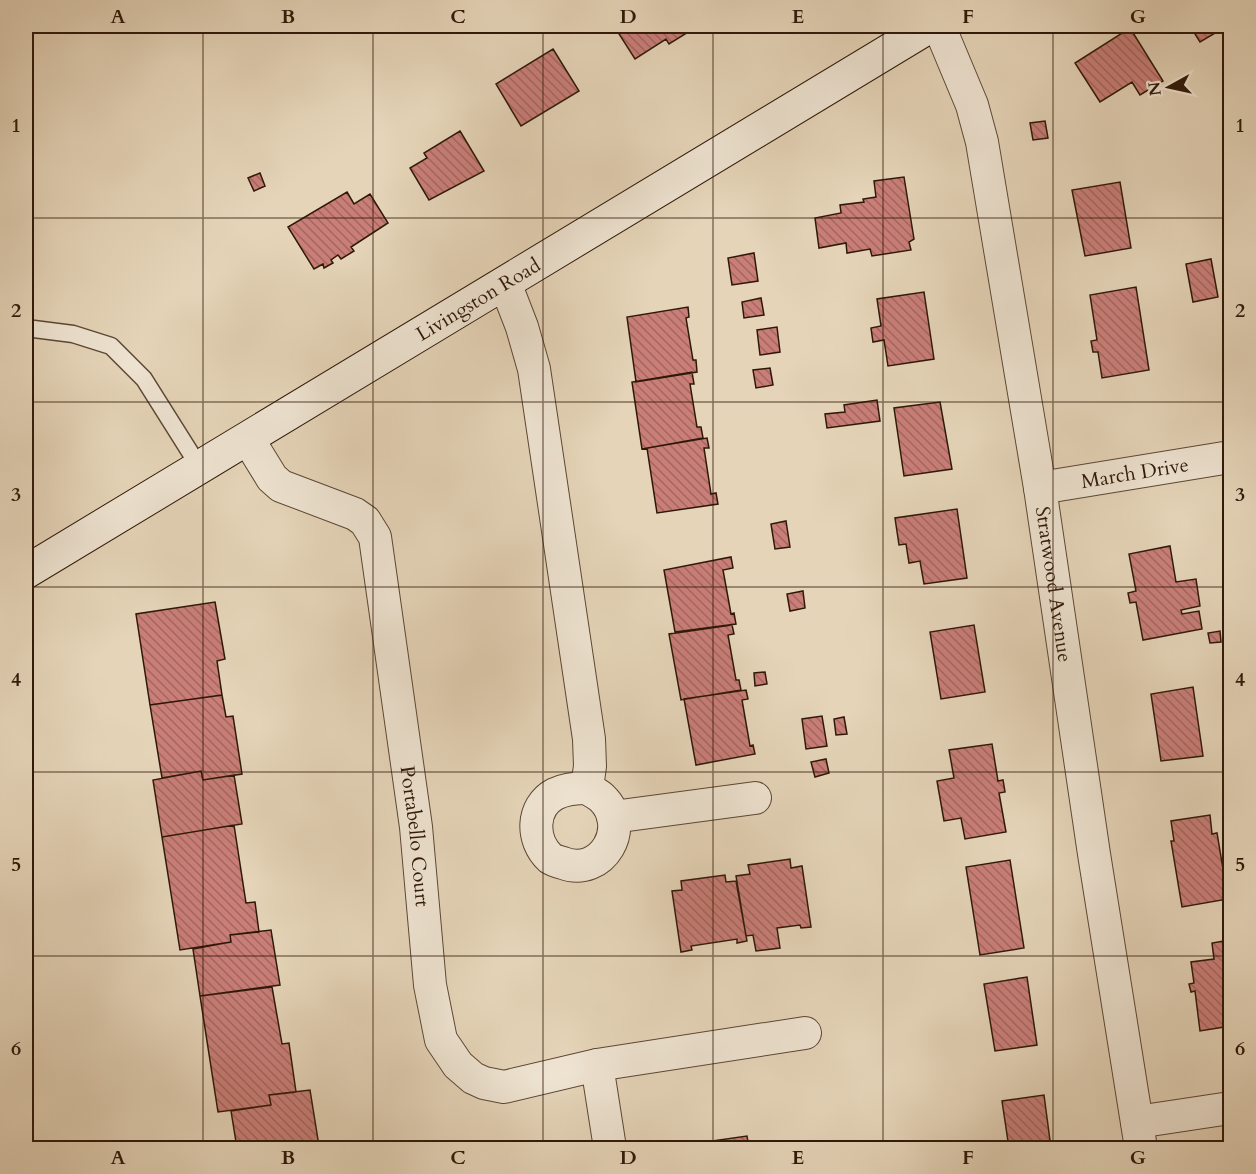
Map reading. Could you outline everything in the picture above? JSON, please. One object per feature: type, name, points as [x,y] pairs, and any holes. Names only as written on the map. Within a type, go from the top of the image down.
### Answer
[{"type":"main road","name":"Livingston Road","points":[[26,572],[930,26]]},
{"type":"street","name":"Stratwood Avenue","points":[[939,26],[972,105],[982,142],[1040,488],[1094,854],[1139,1135]]},
{"type":"street","points":[[505,283],[522,327],[534,369],[589,739],[590,766],[587,788]]},
{"type":"street","name":"Portabello Court","points":[[248,439],[272,478],[281,486],[355,514],[365,520],[375,537],[416,827],[430,985],[438,1026],[446,1049],[458,1065],[473,1078],[504,1087],[597,1065],[805,1033]]},
{"type":"street","name":"March Drive","points":[[1040,488],[1230,457]]},
{"type":"street","points":[[587,788],[603,799],[613,817],[614,834],[609,849],[597,861],[574,867],[551,859],[537,839],[536,822],[542,807],[553,795],[569,789],[587,788]]},
{"type":"street","points":[[613,817],[755,798]]},
{"type":"street","points":[[597,1065],[610,1149]]},
{"type":"street","points":[[1139,1135],[1230,1108]]},
{"type":"lane","points":[[26,328],[72,334],[111,346],[144,379],[200,468]]},
{"type":"building","points":[[614,26],[698,26],[669,44],[666,39],[635,59]]},
{"type":"building","points":[[1190,26],[1227,26],[1200,42]]},
{"type":"building","points":[[1130,28],[1163,81],[1140,95],[1132,82],[1100,102],[1075,63]]},
{"type":"building","points":[[553,49],[579,91],[521,126],[496,84]]},
{"type":"building","points":[[1230,102],[1230,117],[1223,106]]},
{"type":"building","points":[[1045,121],[1048,138],[1033,140],[1030,123]]},
{"type":"building","points":[[460,131],[484,171],[429,200],[410,168],[427,158],[424,153]]},
{"type":"building","points":[[260,173],[265,186],[254,191],[248,178]]},
{"type":"building","points":[[904,177],[914,239],[909,242],[911,250],[872,256],[870,249],[847,253],[846,243],[819,248],[815,218],[841,213],[840,205],[864,202],[863,199],[876,197],[874,181]]},
{"type":"building","points":[[1120,182],[1131,248],[1085,256],[1072,190]]},
{"type":"building","points":[[347,192],[354,204],[370,194],[388,223],[351,247],[354,251],[341,259],[338,255],[331,260],[333,263],[324,268],[323,264],[314,269],[288,227]]},
{"type":"building","points":[[754,253],[758,281],[732,285],[728,258]]},
{"type":"building","points":[[1211,259],[1218,297],[1193,302],[1186,264]]},
{"type":"building","points":[[1136,287],[1149,370],[1102,378],[1098,352],[1093,352],[1091,341],[1097,340],[1090,295]]},
{"type":"building","points":[[924,292],[934,359],[888,366],[884,340],[873,342],[871,328],[881,326],[877,299]]},
{"type":"building","points":[[761,298],[764,315],[744,318],[742,302]]},
{"type":"building","points":[[688,307],[689,317],[686,318],[697,372],[636,382],[627,317]]},
{"type":"building","points":[[777,327],[780,352],[760,355],[757,330]]},
{"type":"building","points":[[770,368],[773,385],[756,388],[753,370]]},
{"type":"building","points":[[692,372],[694,384],[690,384],[697,427],[701,427],[703,438],[642,449],[632,382]]},
{"type":"building","points":[[877,400],[880,421],[827,428],[825,414],[845,412],[844,405]]},
{"type":"building","points":[[940,402],[952,469],[904,476],[894,408]]},
{"type":"building","points":[[707,438],[709,448],[704,448],[711,494],[716,493],[718,504],[657,513],[647,448]]},
{"type":"building","points":[[957,509],[967,578],[924,584],[920,561],[909,563],[906,544],[899,545],[895,518]]},
{"type":"building","points":[[786,521],[790,547],[775,549],[771,524]]},
{"type":"building","points":[[1170,546],[1176,582],[1196,579],[1200,606],[1181,610],[1182,614],[1199,611],[1202,629],[1143,640],[1136,602],[1130,603],[1128,593],[1136,591],[1129,554]]},
{"type":"building","points":[[731,557],[733,568],[723,570],[731,614],[734,613],[736,624],[675,632],[664,570]]},
{"type":"building","points":[[803,591],[805,608],[790,611],[787,594]]},
{"type":"building","points":[[215,602],[225,659],[217,661],[222,695],[150,705],[136,614]]},
{"type":"building","points":[[732,625],[734,634],[728,635],[736,680],[739,680],[741,690],[681,700],[669,634]]},
{"type":"building","points":[[974,625],[985,692],[941,699],[930,632]]},
{"type":"building","points":[[1220,631],[1221,642],[1210,643],[1208,633]]},
{"type":"building","points":[[765,672],[767,684],[755,686],[754,673]]},
{"type":"building","points":[[1193,687],[1203,756],[1161,761],[1151,694]]},
{"type":"building","points":[[746,690],[748,699],[742,700],[750,746],[753,745],[755,754],[696,765],[684,699]]},
{"type":"building","points":[[222,695],[226,717],[233,716],[242,774],[203,780],[201,771],[162,778],[150,705]]},
{"type":"building","points":[[822,716],[827,746],[806,749],[802,719]]},
{"type":"building","points":[[844,717],[847,734],[836,735],[834,719]]},
{"type":"building","points":[[992,744],[998,781],[1003,780],[1005,792],[999,793],[1006,832],[965,839],[961,818],[944,821],[937,781],[954,778],[949,750]]},
{"type":"building","points":[[826,759],[829,773],[815,777],[811,762]]},
{"type":"building","points":[[201,771],[203,780],[234,775],[242,824],[162,837],[153,780]]},
{"type":"building","points":[[1210,815],[1212,834],[1217,833],[1228,899],[1182,907],[1171,841],[1174,841],[1171,821]]},
{"type":"building","points":[[234,825],[246,903],[255,902],[259,932],[230,935],[231,942],[180,950],[162,837]]},
{"type":"building","points":[[790,859],[791,868],[802,866],[811,927],[801,928],[800,925],[777,928],[780,948],[756,951],[753,935],[746,936],[736,876],[750,874],[748,865]]},
{"type":"building","points":[[1010,860],[1024,948],[980,955],[966,867]]},
{"type":"building","points":[[725,875],[726,882],[736,881],[747,941],[737,943],[737,939],[691,946],[692,950],[681,952],[672,891],[682,890],[681,881]]},
{"type":"building","points":[[271,930],[280,985],[200,996],[193,949],[231,942],[230,935]]},
{"type":"building","points":[[1230,940],[1230,1026],[1200,1031],[1195,991],[1191,992],[1189,984],[1194,983],[1191,962],[1214,959],[1212,943]]},
{"type":"building","points":[[1027,977],[1037,1045],[995,1051],[984,984]]},
{"type":"building","points":[[272,987],[282,1044],[289,1043],[296,1092],[269,1095],[271,1105],[218,1112],[200,996]]},
{"type":"building","points":[[310,1090],[319,1146],[311,1148],[237,1148],[231,1111],[271,1105],[269,1095]]},
{"type":"building","points":[[1044,1095],[1051,1148],[1009,1148],[1002,1101]]},
{"type":"building","points":[[747,1136],[749,1148],[684,1148],[683,1145]]}]
